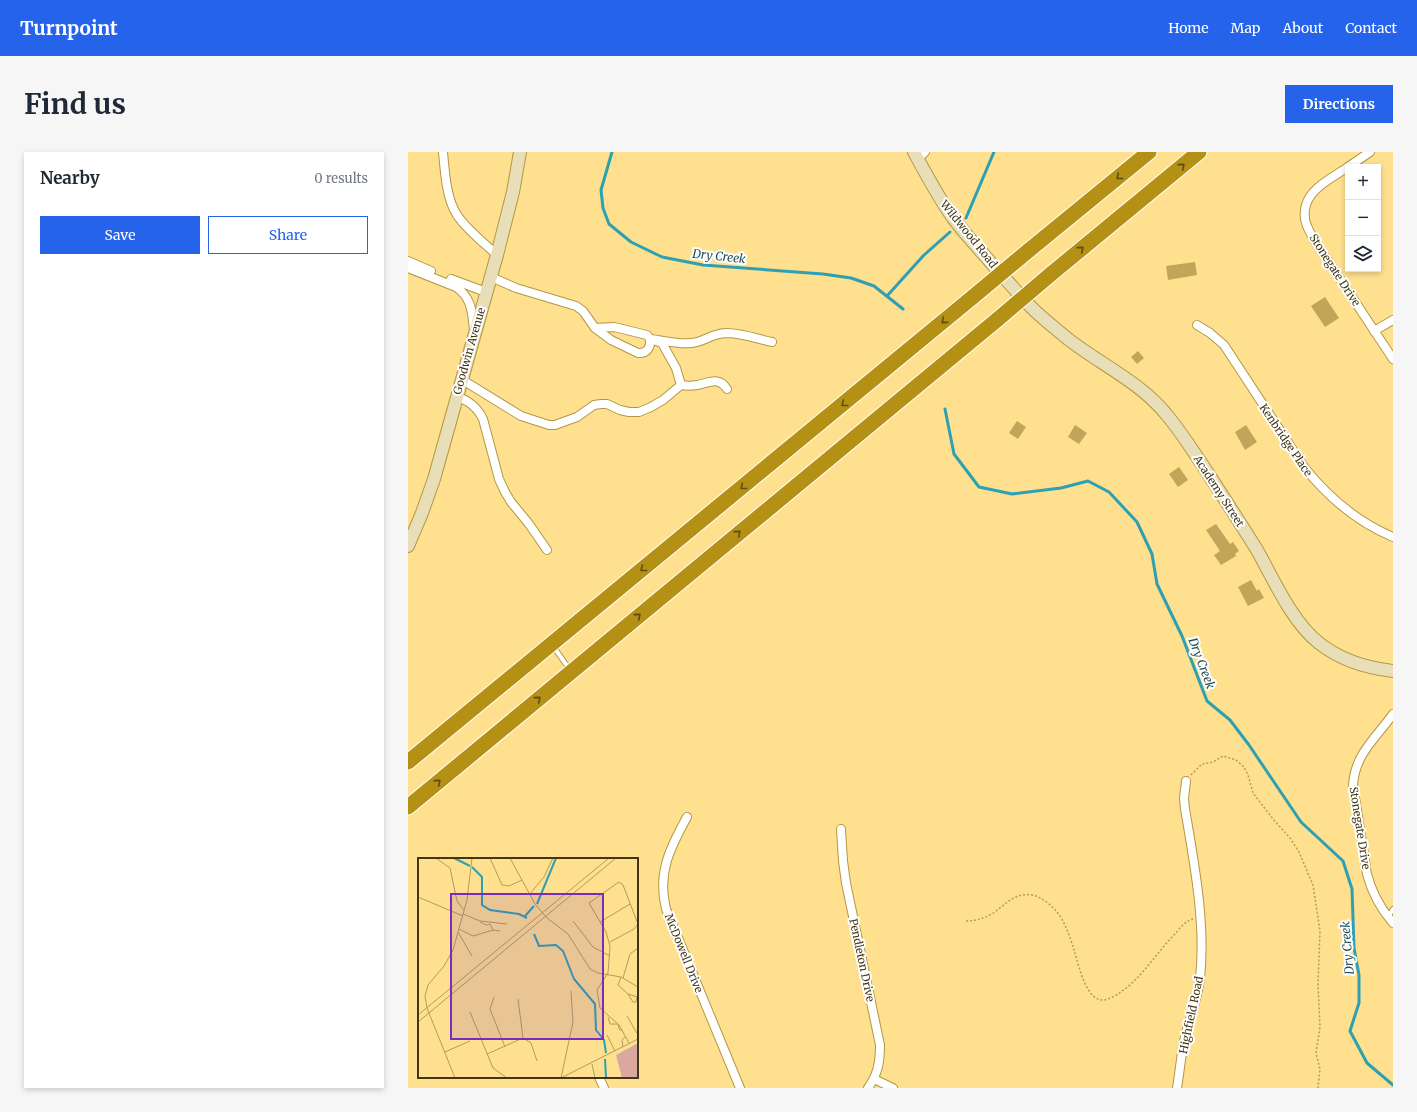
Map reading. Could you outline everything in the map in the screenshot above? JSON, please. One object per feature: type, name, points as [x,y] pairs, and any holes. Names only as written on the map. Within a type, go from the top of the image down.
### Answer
[{"type":"highway","points":[[408,762],[1149,152]]},
{"type":"highway","points":[[408,807],[1199,152]]},
{"type":"street","points":[[443,152],[450,199],[453,209],[465,224],[497,255]]},
{"type":"street","name":"Goodwin Avenue","points":[[408,546],[432,484],[497,255],[513,192],[520,152]]},
{"type":"street","name":"Stonegate Drive","points":[[1352,164],[1370,152]]},
{"type":"street","name":"Wildwood Road","points":[[919,154],[937,194],[953,218],[1033,309]]},
{"type":"street","name":"Stonegate Drive","points":[[1345,169],[1316,189],[1310,196],[1306,204],[1305,221],[1322,251],[1393,359]]},
{"type":"street","points":[[408,261],[459,283],[486,292]]},
{"type":"street","points":[[408,268],[456,287],[462,291],[471,305],[475,332]]},
{"type":"street","points":[[490,278],[516,288],[576,306],[583,311],[595,328],[611,340],[638,353],[646,352],[650,344],[650,339]]},
{"type":"street","name":"Academy Street","points":[[1033,309],[1070,340],[1133,384],[1152,399],[1166,413],[1222,495],[1297,620],[1309,634],[1333,653],[1344,658],[1360,664],[1393,671]]},
{"type":"street","points":[[1374,331],[1393,320]]},
{"type":"street","name":"Kenbridge Place","points":[[1197,325],[1224,345],[1316,483],[1350,512],[1373,528],[1393,536]]},
{"type":"street","points":[[595,328],[614,327],[647,335],[650,339],[662,343],[676,368],[681,385]]},
{"type":"street","points":[[650,339],[690,343],[697,342],[708,336],[728,333],[772,342]]},
{"type":"street","points":[[461,380],[521,416],[549,425],[555,425],[576,417],[594,405],[607,404],[620,410],[639,412],[663,400],[681,385],[698,385],[717,381],[722,383],[727,389]]},
{"type":"street","points":[[456,396],[469,402],[480,412],[505,492],[547,550]]},
{"type":"street","name":"Stonegate Drive","points":[[1390,920],[1376,900],[1367,874],[1353,785],[1354,774],[1361,756],[1393,714]]},
{"type":"street","name":"Highfield Road","points":[[1177,1088],[1185,1039],[1196,1000],[1202,958],[1200,917],[1194,858],[1184,798],[1186,781]]},
{"type":"street","name":"McDowell Drive","points":[[687,817],[670,851],[663,872],[663,897],[666,909],[740,1088]]},
{"type":"street","name":"Pendleton Drive","points":[[842,829],[843,861],[846,883],[880,1044],[878,1070],[868,1088]]},
{"type":"street","points":[[599,1078],[604,1088]]},
{"type":"street","points":[[874,1079],[893,1088]]},
{"type":"lane","points":[[551,644],[571,672]]},
{"type":"lane","points":[[1390,920],[1393,909]]},
{"type":"path","points":[[1186,781],[1205,762],[1213,762],[1223,756],[1236,760],[1244,767],[1253,793],[1294,845],[1310,878],[1313,885],[1320,931],[1318,984],[1320,1027],[1316,1053],[1320,1069],[1318,1088]]},
{"type":"path","points":[[966,921],[984,918],[992,914],[1007,901],[1026,894],[1040,898],[1055,910],[1063,921],[1087,988],[1096,998],[1102,1000],[1117,994],[1132,983],[1186,922],[1200,917]]},
{"type":"building","points":[[1195,262],[1197,275],[1168,280],[1166,266]]},
{"type":"building","points":[[1325,297],[1339,318],[1325,327],[1311,306]]},
{"type":"building","points":[[1138,351],[1144,358],[1137,364],[1131,357]]},
{"type":"building","points":[[1017,421],[1026,427],[1018,439],[1009,433]]},
{"type":"building","points":[[1075,425],[1087,433],[1079,444],[1068,437]]},
{"type":"building","points":[[1246,425],[1257,442],[1245,450],[1235,432]]},
{"type":"building","points":[[1179,467],[1188,480],[1178,487],[1169,474]]},
{"type":"building","points":[[1216,524],[1230,544],[1233,542],[1239,551],[1235,554],[1236,556],[1221,565],[1214,555],[1220,551],[1206,530]]},
{"type":"building","points":[[1251,580],[1257,591],[1259,589],[1264,598],[1248,606],[1238,587]]},
{"type":"waterway","name":"Dry Creek","points":[[612,152],[601,190],[603,208],[609,224],[631,242],[662,257],[703,265],[823,274],[851,278],[874,286],[903,309]]},
{"type":"waterway","points":[[966,218],[994,152]]},
{"type":"waterway","points":[[887,296],[924,255],[950,232]]},
{"type":"waterway","name":"Dry Creek","points":[[945,409],[954,454],[979,487],[1012,494],[1061,488],[1088,481],[1109,492],[1137,522],[1152,554],[1157,584],[1182,636],[1207,701],[1230,720],[1249,745],[1301,822],[1343,861],[1352,889],[1354,948],[1359,975],[1359,1003],[1350,1031],[1367,1063],[1393,1085]]}]
